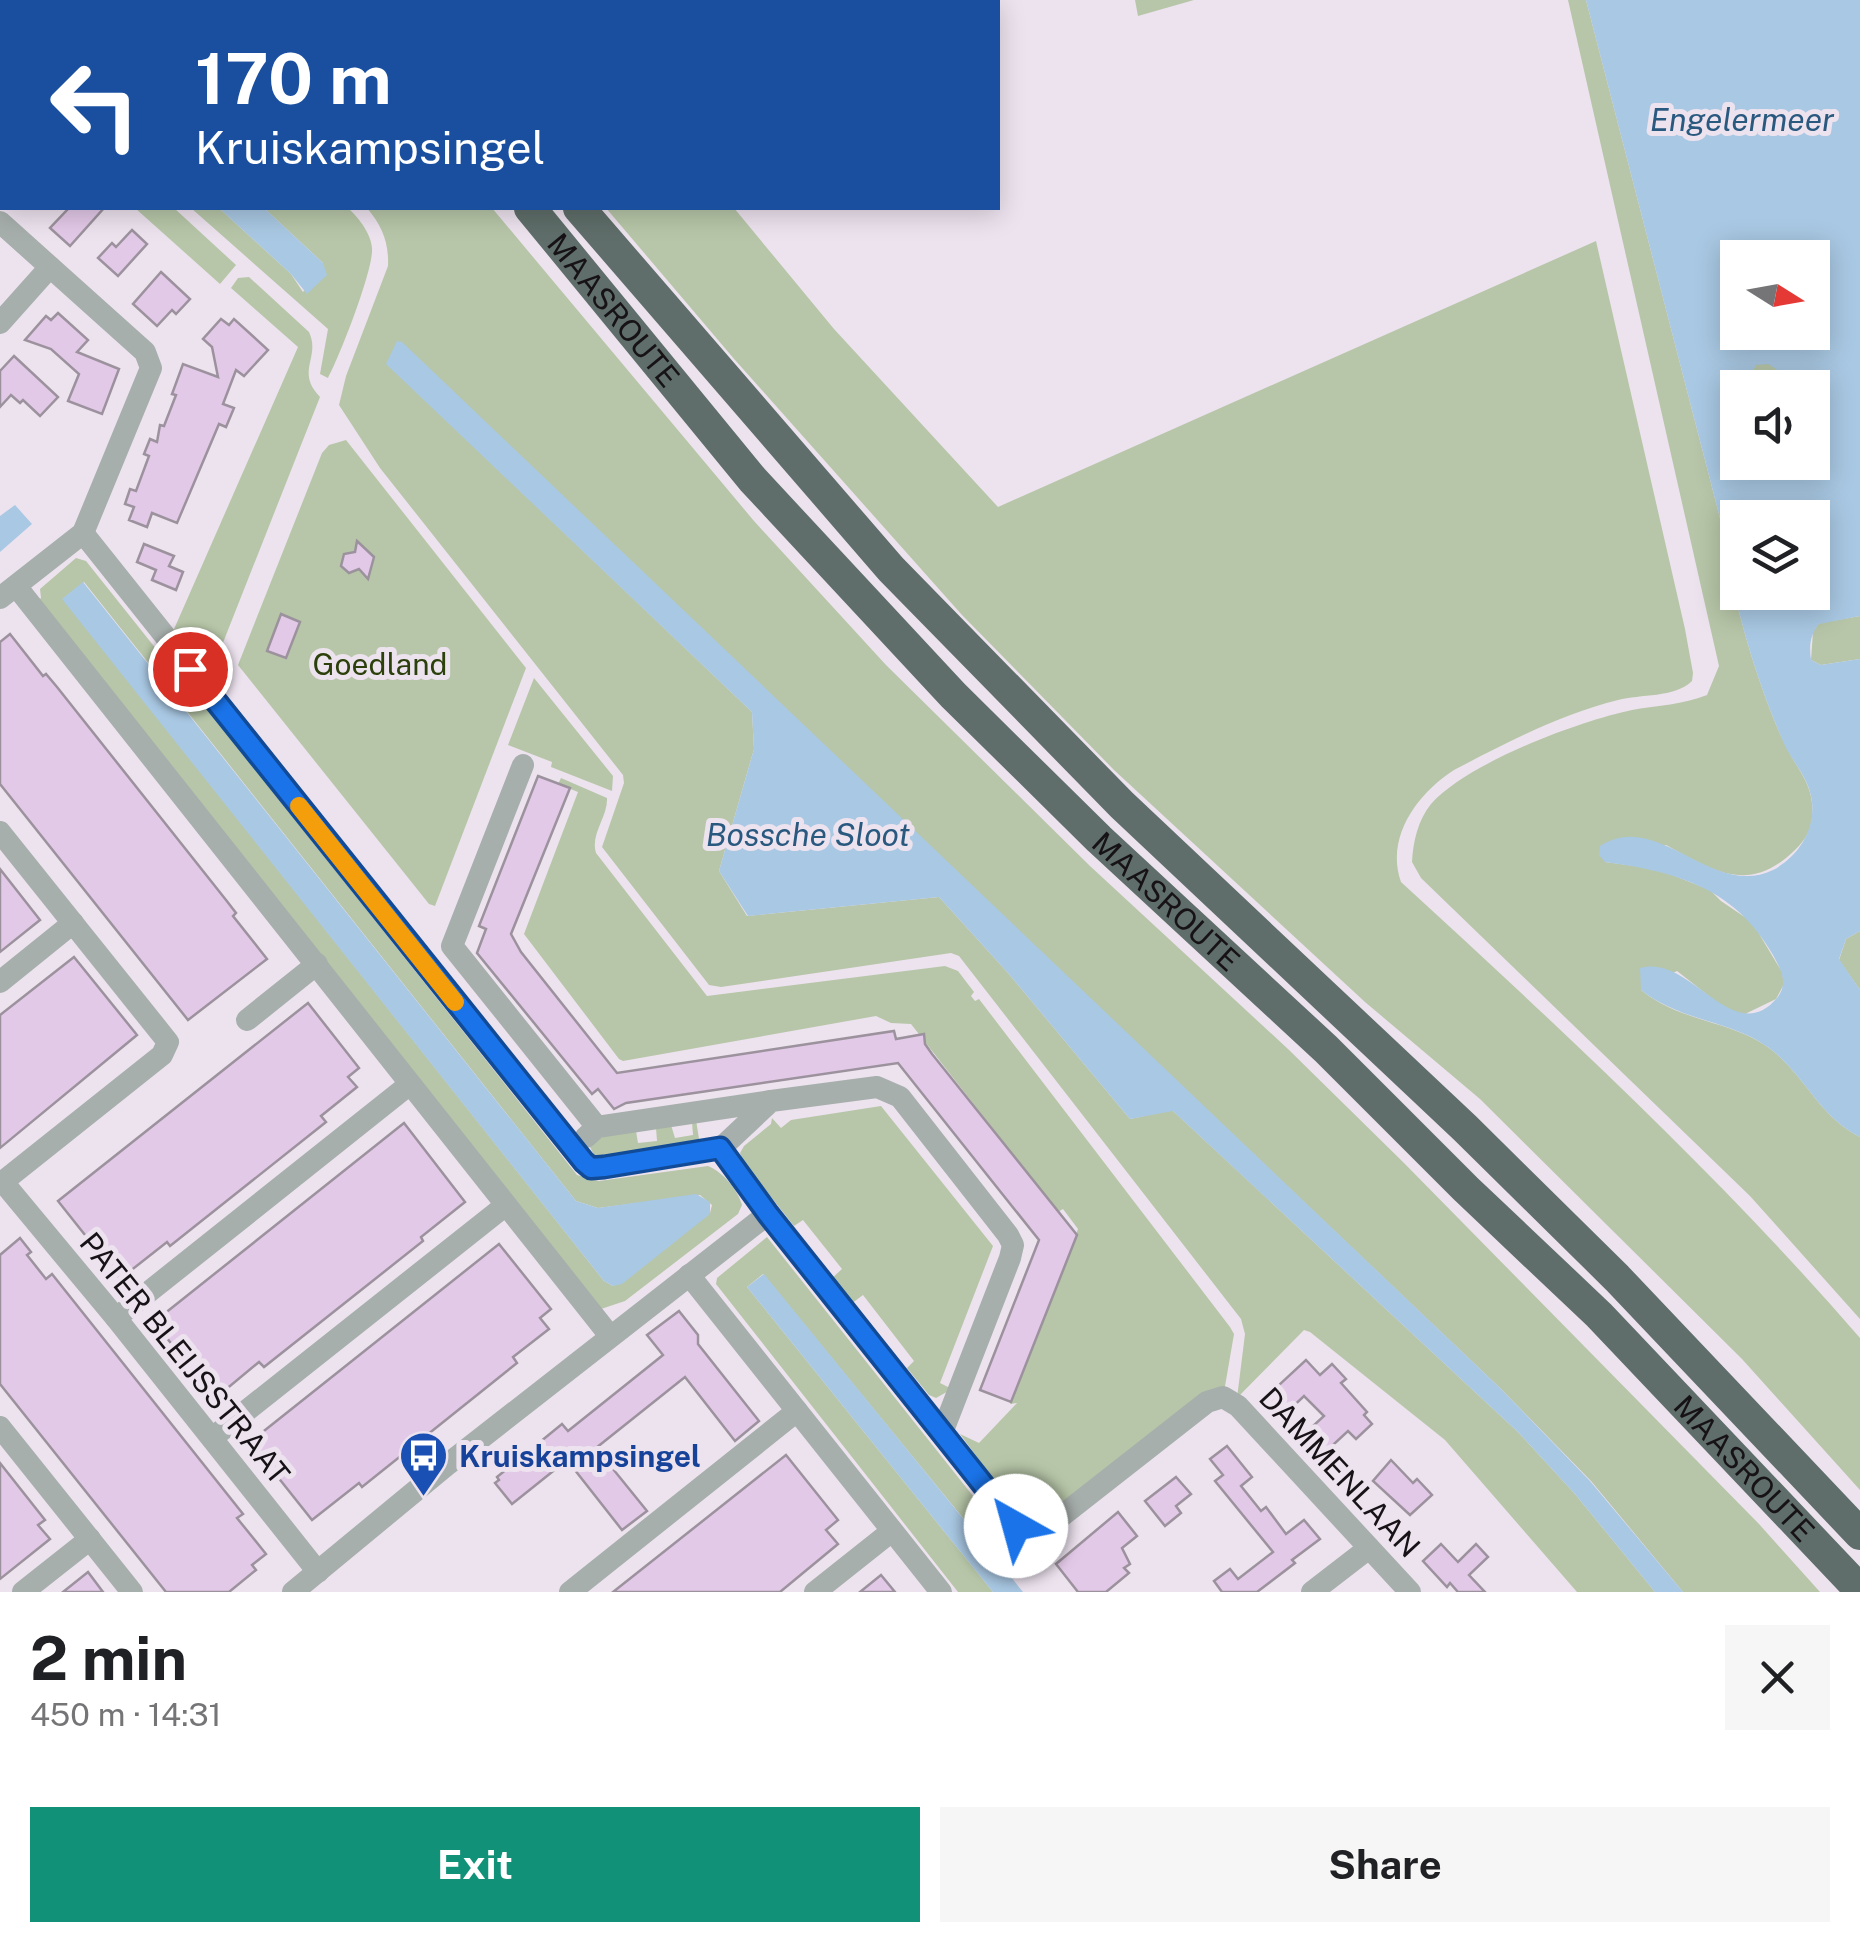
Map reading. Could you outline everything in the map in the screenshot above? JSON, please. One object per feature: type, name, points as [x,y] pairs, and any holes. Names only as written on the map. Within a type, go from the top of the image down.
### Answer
[{"type":"highway","name":"MAASROUTE","points":[[532,210],[753,480],[953,696],[1099,840],[1326,1049],[1600,1315],[1844,1579],[1860,1590]]},
{"type":"highway","name":"MAASROUTE","points":[[580,210],[891,569],[1122,805],[1617,1278],[1860,1534]]},
{"type":"street","points":[[0,222],[145,352],[151,368],[82,533],[8,592],[317,964],[610,1336]]},
{"type":"street","points":[[0,323],[50,267]]},
{"type":"street","points":[[82,533],[591,1168],[720,1148],[771,1101]]},
{"type":"street","points":[[523,766],[452,946],[597,1127]]},
{"type":"street","points":[[0,832],[165,1037],[167,1047],[2,1183]]},
{"type":"street","points":[[0,982],[73,924]]},
{"type":"street","points":[[248,1020],[317,964]]},
{"type":"street","points":[[116,1318],[410,1084]]},
{"type":"street","points":[[572,1149],[597,1127],[877,1086],[900,1097],[1012,1245],[942,1433]]},
{"type":"street","points":[[720,1148],[942,1433]]},
{"type":"street","name":"PATER BLEIJSSTRAAT","points":[[2,1183],[116,1318],[318,1572]]},
{"type":"street","points":[[212,1438],[506,1204]]},
{"type":"street","points":[[293,1592],[768,1214]]},
{"type":"street","points":[[689,1275],[940,1592]]},
{"type":"street","name":"DAMMENLAAN","points":[[942,1433],[1016,1526],[1029,1532],[1045,1529],[1206,1402],[1223,1397],[1238,1406],[1410,1592]]},
{"type":"street","points":[[570,1592],[797,1411]]},
{"type":"street","points":[[0,1427],[132,1592]]},
{"type":"street","points":[[815,1592],[892,1530]]},
{"type":"street","points":[[23,1592],[90,1539]]},
{"type":"street","points":[[1312,1592],[1369,1548]]},
{"type":"green space","points":[[1135,0],[1194,0],[1138,16]]},
{"type":"green space","points":[[1568,0],[1586,0],[1720,518],[1720,610],[1739,610],[1758,677],[1784,742],[1809,788],[1812,810],[1810,829],[1800,845],[1762,872],[1747,875],[1716,870],[1666,845],[1605,862],[1657,869],[1710,890],[1752,922],[1782,972],[1784,984],[1776,999],[1745,1014],[1728,1011],[1677,971],[1641,990],[1674,1010],[1742,1033],[1773,1051],[1824,1109],[1860,1137],[1860,1319],[1750,1196],[1421,878],[1412,862],[1417,831],[1426,810],[1470,774],[1525,746],[1583,724],[1707,695],[1719,666]]},
{"type":"green space","points":[[137,210],[176,210],[236,265],[220,284]]},
{"type":"green space","points":[[193,210],[221,210],[291,274],[303,292],[323,263],[266,210],[350,210],[367,231],[371,259],[355,313],[328,378],[320,374],[328,329]]},
{"type":"green space","points":[[369,210],[494,210],[754,521],[886,665],[1090,866],[1288,1049],[1404,1163],[1759,1524],[1820,1592],[1683,1592],[1591,1481],[1500,1388],[611,544],[387,364],[752,712],[754,749],[719,871],[747,916],[939,897],[1130,1119],[1172,1110],[1519,1433],[1655,1592],[1577,1592],[1445,1440],[1310,1332],[1304,1330],[1237,1398],[1245,1334],[1241,1319],[959,956],[951,953],[721,987],[709,985],[602,847],[624,783],[623,775],[380,468],[339,405],[346,376],[388,266],[384,235]]},
{"type":"green space","points":[[608,210],[736,210],[834,329],[998,507],[1596,241],[1685,629],[1692,681],[1676,690],[1618,700],[1575,713],[1454,770],[1428,791],[1408,818],[1397,849],[1397,865],[1401,882],[1695,1161],[1860,1338],[1860,1490],[1742,1359],[1480,1099],[1365,1002],[1114,770],[962,615]]},
{"type":"green space","points":[[249,277],[309,332],[309,380],[320,397],[213,668],[205,678],[171,636],[298,347],[231,288],[238,278]]},
{"type":"green space","points":[[1768,363],[1778,370],[1752,370],[1756,364]]},
{"type":"green space","name":"Goedland","points":[[346,440],[526,668],[435,906],[429,904],[238,665],[322,453],[329,445]]},
{"type":"green space","points":[[76,558],[86,561],[577,1175],[599,1181],[708,1166],[737,1193],[742,1205],[738,1214],[625,1301],[601,1309],[37,602],[40,589]],"holes":[[[84,582],[576,1201],[598,1208],[700,1195],[712,1205],[710,1213],[613,1286],[604,1281],[63,599]]]},
{"type":"green space","points":[[1860,616],[1860,659],[1821,665],[1811,660],[1813,632],[1819,623]]},
{"type":"green space","points":[[534,678],[613,776],[612,791],[508,745]]},
{"type":"green space","points":[[561,778],[607,798],[595,839],[596,853],[707,996],[945,966],[958,971],[974,992],[971,996],[975,1001],[979,999],[1230,1327],[1234,1334],[1224,1392],[1039,1524],[1021,1517],[960,1434],[979,1443],[1017,1403],[1010,1404],[1078,1229],[1063,1209],[1058,1212],[911,1024],[891,1023],[876,1016],[619,1059],[524,934],[578,792],[558,784]]},
{"type":"green space","points":[[1860,931],[1860,990],[1839,960],[1846,939]]},
{"type":"green space","points":[[881,1106],[993,1246],[940,1383],[952,1389],[936,1398],[907,1368],[914,1361],[863,1295],[851,1304],[831,1279],[842,1269],[803,1220],[794,1226],[740,1153],[771,1124],[772,1118],[781,1128],[791,1120]]},
{"type":"green space","points":[[696,1120],[700,1145],[596,1159],[590,1147],[603,1136],[636,1131],[638,1143],[657,1141],[656,1128],[671,1125],[675,1138],[693,1135],[692,1122]]},
{"type":"green space","points":[[767,1237],[1012,1545],[1031,1561],[1013,1579],[763,1274],[747,1287],[993,1592],[958,1592],[716,1284],[717,1278]]},
{"type":"water","name":"Engelermeer","points":[[1586,0],[1860,0],[1860,616],[1819,624],[1810,650],[1811,660],[1821,665],[1860,659],[1860,931],[1846,939],[1839,959],[1860,990],[1860,1137],[1824,1109],[1773,1051],[1742,1033],[1674,1009],[1641,990],[1640,968],[1659,967],[1728,1007],[1744,1013],[1761,1011],[1777,998],[1783,987],[1779,966],[1758,932],[1741,914],[1702,887],[1656,871],[1605,862],[1599,855],[1600,846],[1622,837],[1643,838],[1728,874],[1750,876],[1782,865],[1803,842],[1811,823],[1811,794],[1771,711],[1739,612],[1830,610],[1830,500],[1720,500],[1720,518]]},
{"type":"water","points":[[221,210],[266,210],[323,263],[327,275],[307,294],[291,274]]},
{"type":"water","name":"Bossche Sloot","points":[[397,341],[1500,1388],[1590,1481],[1683,1592],[1655,1592],[1519,1433],[1173,1111],[1130,1119],[939,897],[748,916],[719,871],[754,749],[752,712],[386,364]]},
{"type":"water","points":[[15,505],[32,524],[0,552],[0,516]]},
{"type":"water","points":[[83,582],[576,1201],[598,1208],[696,1194],[710,1202],[710,1214],[622,1284],[613,1286],[604,1281],[62,599]]},
{"type":"water","points":[[764,1274],[1023,1592],[993,1592],[747,1287]]},
{"type":"building","points":[[67,210],[102,210],[70,246],[50,228]]},
{"type":"building","points":[[132,230],[147,244],[118,276],[98,258]]},
{"type":"building","points":[[161,272],[190,299],[157,326],[133,304]]},
{"type":"building","points":[[58,313],[88,340],[77,352],[119,369],[102,414],[68,401],[79,374],[51,349],[25,340],[46,316],[51,320]]},
{"type":"building","points":[[221,319],[229,325],[234,319],[268,350],[244,376],[236,370],[223,404],[234,408],[226,427],[219,424],[177,523],[152,513],[147,527],[129,520],[134,507],[125,504],[130,489],[136,491],[149,456],[144,454],[150,439],[157,442],[160,425],[164,426],[183,364],[218,377],[212,347],[203,339]]},
{"type":"building","points":[[14,356],[58,397],[40,416],[11,395],[0,407],[0,371]]},
{"type":"building","points":[[357,541],[374,557],[368,579],[359,569],[349,573],[341,566],[344,554],[355,552]]},
{"type":"building","points":[[144,544],[174,556],[169,566],[183,572],[176,590],[152,580],[156,570],[137,562]]},
{"type":"building","points":[[281,614],[300,622],[286,658],[267,651]]},
{"type":"building","points":[[10,634],[43,676],[46,674],[57,687],[226,900],[236,913],[233,916],[267,959],[188,1020],[0,784],[0,642]]},
{"type":"building","points":[[538,776],[570,788],[511,934],[617,1073],[894,1031],[896,1039],[924,1034],[932,1054],[1077,1235],[1011,1402],[980,1390],[1039,1240],[898,1063],[626,1103],[614,1109],[598,1089],[592,1094],[477,953],[486,929],[479,926]]},
{"type":"building","points":[[0,869],[40,920],[0,952]]},
{"type":"building","points":[[74,957],[137,1035],[0,1148],[0,1015]]},
{"type":"building","points":[[308,1003],[359,1068],[348,1077],[357,1087],[321,1116],[326,1122],[170,1246],[167,1242],[120,1279],[58,1201]]},
{"type":"building","points":[[404,1123],[465,1202],[421,1237],[423,1241],[264,1367],[259,1362],[224,1391],[215,1380],[206,1387],[154,1322]]},
{"type":"building","points":[[20,1238],[31,1252],[27,1255],[46,1279],[52,1274],[243,1514],[237,1518],[266,1554],[252,1565],[256,1570],[229,1592],[166,1592],[0,1384],[0,1255]]},
{"type":"building","points":[[499,1244],[551,1309],[540,1318],[549,1329],[513,1357],[517,1363],[362,1487],[359,1483],[312,1520],[250,1442]]},
{"type":"building","points":[[679,1311],[698,1335],[698,1344],[759,1421],[735,1441],[685,1377],[596,1448],[647,1511],[622,1530],[567,1460],[512,1504],[495,1483],[497,1477],[562,1424],[568,1431],[663,1355],[647,1335]]},
{"type":"building","points":[[1306,1360],[1320,1375],[1332,1364],[1346,1379],[1341,1383],[1367,1412],[1364,1415],[1372,1424],[1356,1439],[1348,1431],[1320,1457],[1301,1437],[1324,1416],[1304,1396],[1282,1417],[1265,1398]]},
{"type":"building","points":[[1227,1446],[1252,1477],[1241,1486],[1261,1511],[1266,1507],[1286,1534],[1304,1520],[1320,1539],[1257,1592],[1222,1592],[1214,1581],[1230,1569],[1238,1579],[1273,1552],[1215,1481],[1223,1475],[1210,1459]]},
{"type":"building","points":[[786,1455],[838,1520],[826,1530],[838,1544],[780,1592],[613,1592]]},
{"type":"building","points":[[1391,1460],[1413,1483],[1417,1479],[1432,1495],[1410,1515],[1373,1481]]},
{"type":"building","points":[[0,1463],[45,1520],[38,1525],[50,1539],[0,1579]]},
{"type":"building","points":[[1176,1477],[1191,1494],[1176,1506],[1181,1513],[1165,1526],[1145,1501]]},
{"type":"building","points":[[1118,1512],[1137,1536],[1122,1548],[1130,1564],[1124,1568],[1129,1573],[1106,1592],[1078,1592],[1056,1564]]},
{"type":"building","points":[[1441,1544],[1458,1562],[1476,1544],[1488,1557],[1469,1575],[1485,1592],[1458,1592],[1450,1583],[1447,1587],[1423,1561]]},
{"type":"building","points":[[88,1572],[103,1592],[63,1592]]},
{"type":"building","points":[[881,1575],[895,1592],[860,1592]]},
{"type":"slow traffic","points":[[299,806],[455,1002]]},
{"type":"place","name":"Kruiskampsingel","points":[[424,1498]]},
{"type":"route","points":[[190,669],[584,1162],[591,1168],[604,1167],[720,1148],[1016,1526]]}]
